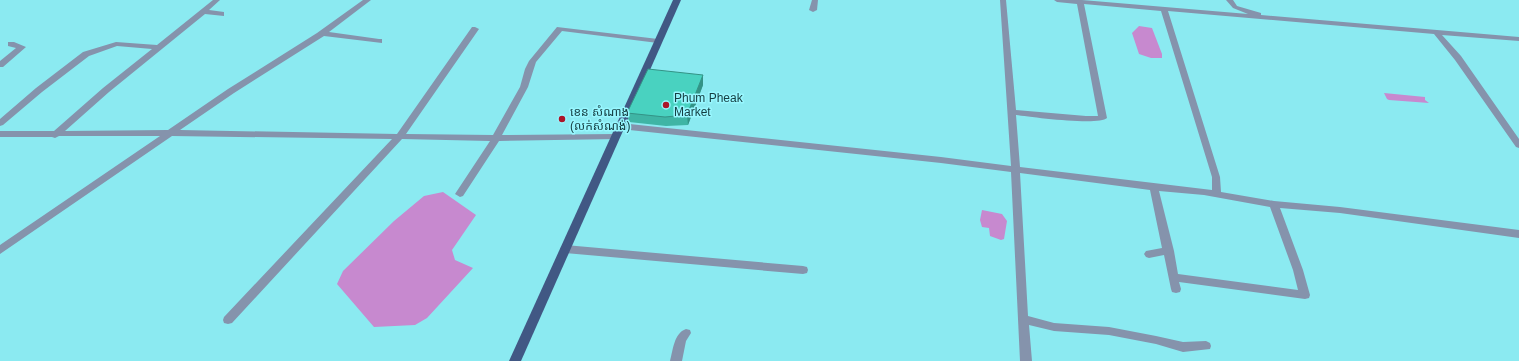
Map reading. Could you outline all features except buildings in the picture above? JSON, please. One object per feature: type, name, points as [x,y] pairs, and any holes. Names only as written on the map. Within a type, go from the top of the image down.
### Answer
[{"type":"main road","points":[[515,361],[677,0]]},
{"type":"street","points":[[55,135],[106,90],[217,0]]},
{"type":"street","points":[[0,250],[231,91],[321,33],[368,0]]},
{"type":"street","points":[[813,10],[815,0]]},
{"type":"street","points":[[1003,0],[1026,361]]},
{"type":"street","points":[[1057,0],[1260,18],[1389,27],[1519,40]]},
{"type":"street","points":[[1229,0],[1235,7],[1255,13],[1260,18]]},
{"type":"street","points":[[1011,112],[1086,119],[1103,118],[1080,2]]},
{"type":"street","points":[[1164,10],[1216,177],[1217,194]]},
{"type":"street","points":[[202,12],[221,14]]},
{"type":"street","points":[[228,320],[399,138],[475,29]]},
{"type":"street","points":[[460,194],[496,138],[524,87],[529,70],[534,61],[560,29],[658,41]]},
{"type":"street","points":[[321,33],[378,41]]},
{"type":"street","points":[[1437,33],[1458,58],[1519,145]]},
{"type":"street","points":[[0,65],[22,47],[11,44]]},
{"type":"street","points":[[0,123],[39,90],[86,54],[116,44],[159,47]]},
{"type":"street","points":[[620,126],[941,160],[1217,194],[1274,204],[1340,210],[1519,234]]},
{"type":"street","points":[[0,134],[170,134],[399,138],[615,137]]},
{"type":"street","points":[[1154,187],[1176,289]]},
{"type":"street","points":[[1174,277],[1305,295],[1298,270],[1274,204]]},
{"type":"street","points":[[565,248],[803,270]]},
{"type":"street","points":[[1149,254],[1169,251]]},
{"type":"street","points":[[1024,319],[1054,327],[1110,331],[1183,347],[1206,346]]},
{"type":"street","points":[[676,361],[681,340],[686,333]]},
{"type":"shaded area","points":[[1139,26],[1152,28],[1162,54],[1162,58],[1151,58],[1139,54],[1132,33]]},
{"type":"shaded area","points":[[1384,93],[1425,97],[1425,100],[1429,103],[1389,100]]},
{"type":"shaded area","points":[[443,192],[476,215],[452,250],[455,260],[473,268],[427,318],[415,325],[374,327],[337,284],[343,271],[394,221],[424,196]]},
{"type":"shaded area","points":[[982,210],[1002,214],[1007,221],[1004,239],[1001,240],[990,236],[989,228],[982,227],[980,220]]},
{"type":"place","name":"Phum Pheak Market","points":[[666,105]]},
{"type":"place","name":"ខេន សំណាង (លក់សំណង់)","points":[[562,119]]}]
